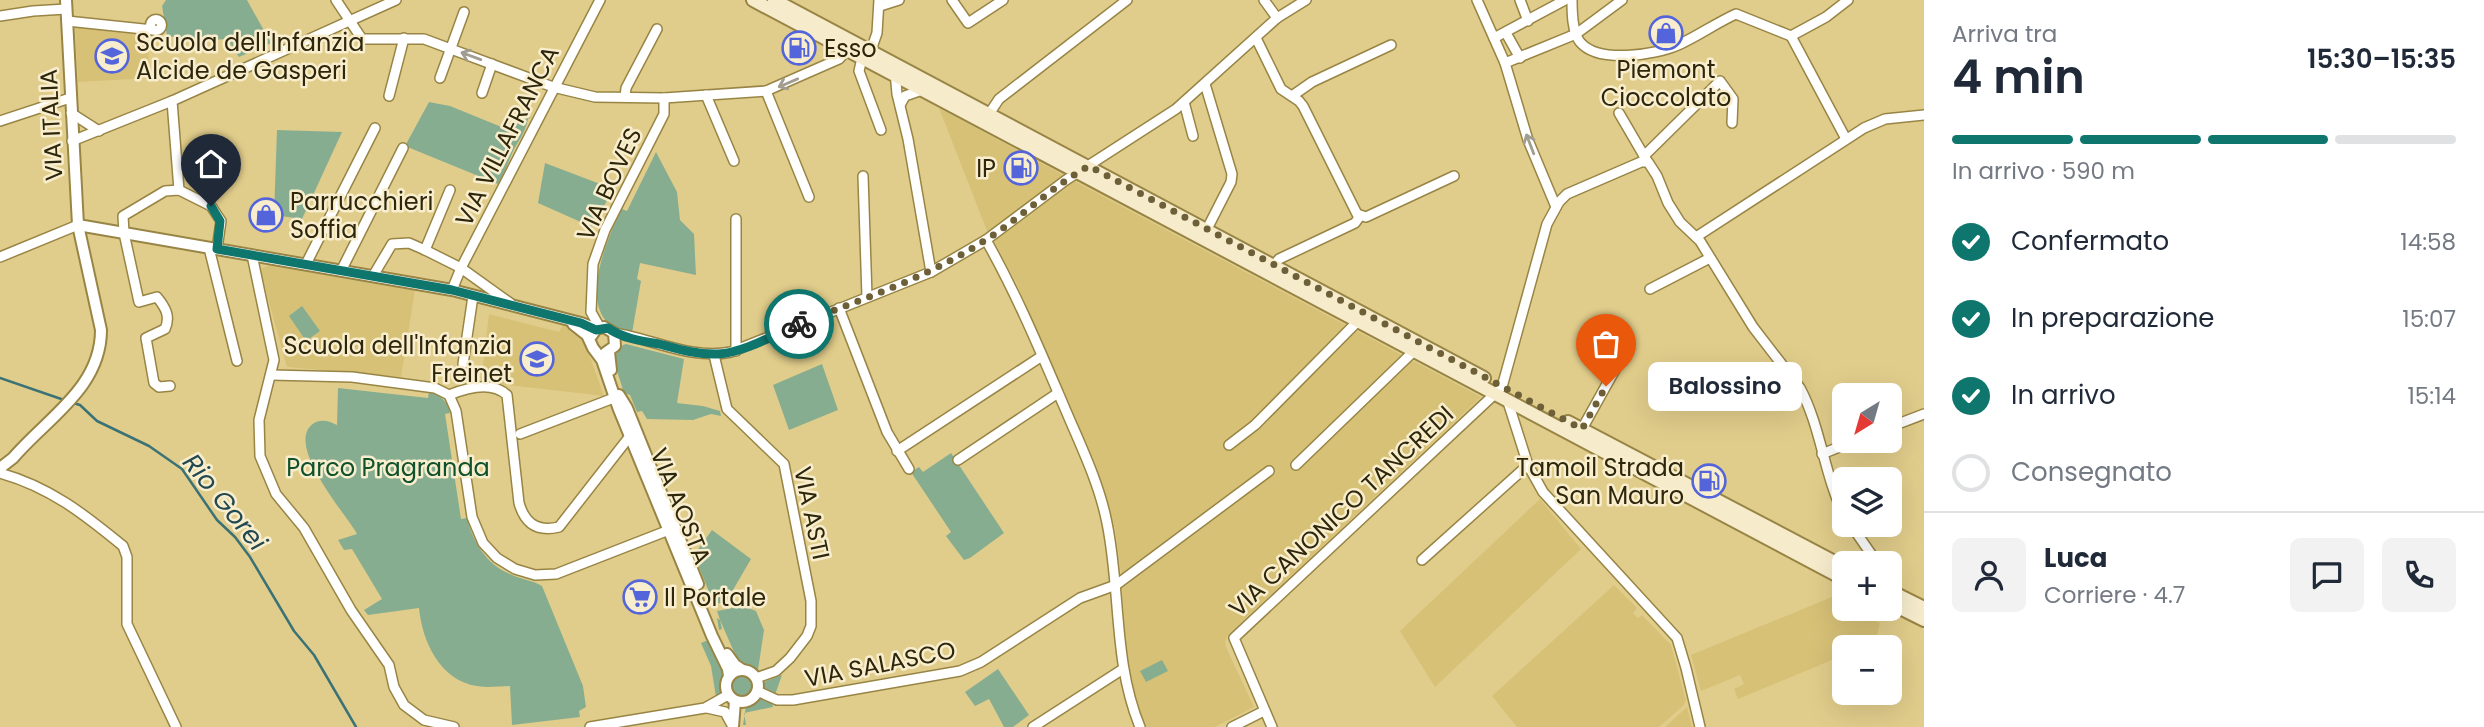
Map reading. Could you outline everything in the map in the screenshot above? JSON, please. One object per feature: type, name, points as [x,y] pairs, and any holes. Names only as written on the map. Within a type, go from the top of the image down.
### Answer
[{"type":"main road","points":[[753,0],[847,50],[895,70],[1078,173],[1271,269],[1832,572]]},
{"type":"main road","points":[[774,0],[867,57]]},
{"type":"main road","points":[[895,70],[922,90],[989,114],[1078,173],[1207,229],[1358,321],[1414,351],[1582,429],[1832,561]]},
{"type":"main road","points":[[1902,601],[1924,608]]},
{"type":"main road","points":[[1902,604],[1924,620]]},
{"type":"street","points":[[336,0],[362,39],[424,39],[553,88],[595,97],[664,98],[766,92],[839,59],[847,50]]},
{"type":"street","points":[[72,141],[172,101],[396,0]]},
{"type":"street","name":"VIA VILLAFRANCA","points":[[452,290],[600,0]]},
{"type":"street","points":[[881,130],[859,71],[877,33],[879,3],[899,0]]},
{"type":"street","points":[[952,0],[968,23],[1003,0]]},
{"type":"street","points":[[989,114],[1005,94],[1127,0]]},
{"type":"street","points":[[1264,0],[1276,18]]},
{"type":"street","points":[[0,257],[78,225],[452,290],[598,329],[608,328],[618,336],[691,352],[714,355],[736,351],[931,272],[986,240],[1078,173],[1184,102],[1276,18],[1306,0]]},
{"type":"street","points":[[1477,0],[1505,63],[1528,140],[1556,207]]},
{"type":"street","points":[[1494,38],[1565,0]]},
{"type":"street","points":[[1572,0],[1576,34],[1580,43],[1595,51],[1622,56],[1654,52],[1678,45],[1736,14],[1791,36],[1846,139]]},
{"type":"street","points":[[1505,63],[1576,34],[1622,0]]},
{"type":"street","points":[[1791,36],[1826,17],[1848,0]]},
{"type":"street","points":[[1523,1],[1528,21]]},
{"type":"street","points":[[0,16],[66,4]]},
{"type":"street","name":"VIA ITALIA","points":[[0,470],[88,379],[101,348],[101,330],[78,225],[66,4]]},
{"type":"street","points":[[440,78],[464,12]]},
{"type":"street","points":[[66,22],[153,30]]},
{"type":"street","points":[[625,97],[626,88],[657,29]]},
{"type":"street","points":[[1506,33],[1520,58]]},
{"type":"street","points":[[389,96],[404,38]]},
{"type":"street","points":[[1256,38],[1281,89],[1303,106],[1353,209],[1360,216],[1366,217],[1379,212],[1454,176]]},
{"type":"street","points":[[1293,96],[1312,82],[1391,45]]},
{"type":"street","points":[[482,93],[492,64]]},
{"type":"street","points":[[895,70],[931,272]]},
{"type":"street","points":[[1700,727],[1677,638],[1550,501],[1528,465],[1501,393],[1548,224],[1556,207],[1567,194],[1646,159],[1720,81],[1733,99],[1732,123]]},
{"type":"street","points":[[1205,84],[1232,174],[1231,182],[1207,229]]},
{"type":"street","points":[[900,104],[908,94],[922,90]]},
{"type":"street","points":[[766,92],[808,197]]},
{"type":"street","points":[[706,95],[733,162]]},
{"type":"street","points":[[0,121],[70,98]]},
{"type":"street","name":"VIA BOVES","points":[[598,329],[591,312],[593,264],[605,230],[664,114],[664,98]]},
{"type":"street","points":[[172,101],[179,191]]},
{"type":"street","points":[[1184,102],[1193,136]]},
{"type":"street","points":[[71,113],[99,131]]},
{"type":"street","points":[[1619,113],[1657,176],[1668,203],[1680,222],[1696,237],[1753,327],[1790,373],[1806,399],[1832,482]]},
{"type":"street","points":[[1696,237],[1846,139],[1885,119],[1924,115]]},
{"type":"street","points":[[306,264],[375,128]]},
{"type":"street","points":[[341,271],[402,148]]},
{"type":"street","points":[[863,176],[867,297]]},
{"type":"street","points":[[425,250],[450,190]]},
{"type":"street","points":[[170,386],[159,387],[154,383],[146,338],[165,329],[169,322],[166,310],[157,297],[139,302],[124,233],[123,216],[165,191],[179,191],[211,206],[220,221],[213,248],[237,361]]},
{"type":"street","points":[[1271,269],[1279,259],[1355,223],[1360,216]]},
{"type":"street","points":[[736,219],[736,351]]},
{"type":"street","points":[[986,240],[1013,287],[1090,466],[1107,521],[1123,668],[1140,727]]},
{"type":"street","points":[[927,242],[940,262],[945,264]]},
{"type":"street","points":[[373,276],[392,244],[409,243],[461,268],[517,308]]},
{"type":"street","points":[[252,255],[274,360],[259,420],[260,456],[276,494],[304,528],[350,608],[389,665],[394,687],[404,705],[424,720],[454,727]]},
{"type":"street","points":[[1650,289],[1710,258]]},
{"type":"street","points":[[463,364],[473,296]]},
{"type":"street","points":[[839,308],[887,432],[909,469]]},
{"type":"street","points":[[567,321],[579,327],[596,351],[603,354],[615,346],[618,336]]},
{"type":"street","points":[[1229,445],[1255,425],[1358,321]]},
{"type":"street","points":[[590,341],[598,329]]},
{"type":"street","name":"VIA AOSTA","points":[[596,351],[602,360],[669,530],[721,643],[731,660],[741,669]]},
{"type":"street","points":[[1296,466],[1414,351]]},
{"type":"street","name":"VIA AOSTA","points":[[609,352],[617,397],[627,408],[729,676]]},
{"type":"street","name":"VIA ASTI","points":[[714,355],[727,409],[784,464],[811,601],[811,626],[807,636],[776,671],[756,678]]},
{"type":"street","points":[[897,451],[1042,356]]},
{"type":"street","points":[[1582,429],[1616,366]]},
{"type":"street","points":[[1764,385],[1790,373]]},
{"type":"street","points":[[271,375],[352,377],[435,388],[449,395],[456,411],[472,517],[483,542],[497,558],[515,569],[535,575],[556,574],[669,530]]},
{"type":"street","points":[[449,395],[470,387],[501,389],[507,395],[519,503],[522,514],[531,524],[542,529],[559,527],[630,436]]},
{"type":"street","points":[[958,460],[1058,393]]},
{"type":"street","name":"VIA CANONICO TANCREDI","points":[[1264,711],[1234,638],[1501,393]]},
{"type":"street","points":[[520,434],[617,397]]},
{"type":"street","points":[[1902,422],[1924,414]]},
{"type":"street","points":[[0,456],[20,450]]},
{"type":"street","points":[[1822,454],[1832,450]]},
{"type":"street","points":[[0,462],[0,470],[51,492],[123,547],[127,557],[127,624],[176,727]]},
{"type":"street","points":[[1422,561],[1528,465]]},
{"type":"street","name":"VIA SALASCO","points":[[757,691],[776,700],[793,700],[960,671],[981,663],[1080,598],[1116,585],[1269,471]]},
{"type":"street","points":[[0,480],[26,480]]},
{"type":"street","points":[[1033,727],[1123,668]]},
{"type":"street","points":[[590,727],[705,708],[717,703],[736,699],[754,697],[757,691],[756,678],[751,672],[741,669],[729,676],[725,685],[736,699],[740,714],[735,726]]},
{"type":"street","points":[[705,708],[725,712],[735,726]]},
{"type":"street","points":[[1232,727],[1264,711],[1272,727]]},
{"type":"shaded area","name":"Scuola dell'Infanzia Alcide de Gasperi","points":[[75,26],[147,35],[150,78],[78,82]]},
{"type":"shaded area","points":[[939,108],[1065,176],[989,236]]},
{"type":"shaded area","points":[[1072,180],[1481,397],[1229,634],[1225,641],[1226,647],[1254,707],[1215,727],[1145,727],[1134,692],[1126,649],[1115,528],[1017,284],[992,237]]},
{"type":"shaded area","points":[[270,265],[415,290],[401,377],[287,367],[261,273],[262,268]]},
{"type":"shaded area","name":"Scuola dell'Infanzia Freinet","points":[[489,314],[559,332],[563,325],[577,331],[583,337],[604,396],[481,382]]},
{"type":"shaded area","points":[[1540,499],[1581,549],[1435,687],[1400,631]]},
{"type":"shaded area","points":[[1614,585],[1637,608],[1633,613],[1638,618],[1642,615],[1671,645],[1686,700],[1683,706],[1659,727],[1517,727],[1492,696]]},
{"type":"shaded area","points":[[1832,597],[1832,621],[1880,623],[1877,635],[1832,635],[1832,660],[1738,699],[1734,689],[1744,684],[1740,675],[1701,691],[1691,655]]},
{"type":"shaded area","points":[[1687,707],[1692,727],[1665,727]]},
{"type":"green space","points":[[166,0],[247,0],[271,43],[239,57],[227,39],[195,41],[167,36],[162,6]]},
{"type":"green space","points":[[429,102],[450,106],[504,128],[533,116],[528,119],[498,184],[405,146]]},
{"type":"green space","points":[[277,130],[342,132],[302,219],[274,215]]},
{"type":"green space","points":[[656,152],[677,192],[680,220],[694,234],[696,275],[640,263],[637,279],[641,281],[632,333],[613,327],[602,315],[597,300],[597,281],[607,242],[615,224],[622,209],[627,211]]},
{"type":"green space","points":[[545,163],[608,187],[608,199],[592,227],[538,203]]},
{"type":"green space","points":[[302,306],[320,331],[306,341],[289,316]]},
{"type":"green space","points":[[626,344],[684,359],[677,403],[720,411],[721,416],[711,414],[693,420],[647,419],[642,411],[637,412],[630,395],[624,393],[617,371],[615,356]]},
{"type":"green space","points":[[822,364],[838,410],[789,430],[773,385]]},
{"type":"green space","name":"Parco Pragranda","points":[[338,388],[428,398],[429,392],[445,402],[450,413],[445,414],[461,519],[467,518],[477,544],[494,564],[510,574],[542,586],[583,686],[586,707],[579,711],[580,717],[512,725],[510,686],[490,687],[464,683],[443,668],[429,646],[419,608],[368,615],[364,610],[382,599],[352,549],[344,550],[338,540],[357,534],[319,478],[306,444],[307,431],[316,422],[325,421],[337,425]]},
{"type":"green space","points":[[951,453],[1004,533],[964,560],[946,536],[951,532],[911,472],[919,467],[923,472]]},
{"type":"green space","points":[[712,530],[751,559],[726,602],[714,604],[694,555]]},
{"type":"green space","points":[[743,606],[756,611],[764,630],[758,670],[738,661],[717,611]]},
{"type":"green space","points":[[711,639],[726,672],[722,691],[716,697],[711,666],[701,643]]},
{"type":"green space","points":[[1162,660],[1168,671],[1146,682],[1140,671]]},
{"type":"green space","points":[[998,669],[1029,715],[1013,727],[1004,727],[989,699],[975,706],[965,692]]},
{"type":"green space","points":[[742,674],[750,677],[753,685],[750,693],[742,696],[734,693],[731,685],[734,677]]},
{"type":"green space","points":[[782,675],[775,695],[762,687],[764,682]]},
{"type":"green space","points":[[760,699],[772,703],[773,707],[745,713],[746,706]]},
{"type":"waterway","name":"Rio Gorei","points":[[0,378],[67,401]]},
{"type":"waterway","name":"Rio Gorei","points":[[73,403],[80,405],[97,421],[149,446],[182,469],[217,520],[235,537],[250,557],[294,631],[314,655],[356,727]]},
{"type":"way so far","points":[[799,324],[931,272],[986,240],[1089,166],[1582,429],[1606,386]]},
{"type":"place","name":"Piemont Cioccolato","points":[[1666,33]]},
{"type":"place","name":"Esso","points":[[799,48]]},
{"type":"place","name":"Scuola dell'Infanzia Alcide de Gasperi","points":[[112,56]]},
{"type":"place","name":"IP","points":[[1021,168]]},
{"type":"place","name":"Parrucchieri Soffia","points":[[266,215]]},
{"type":"place","name":"Scuola dell'Infanzia Freinet","points":[[537,359]]},
{"type":"place","name":"Balossino","points":[[1606,386]]},
{"type":"place","name":"Tamoil Strada San Mauro","points":[[1709,481]]},
{"type":"place","name":"Il Portale","points":[[640,597]]},
{"type":"route","points":[[211,206],[220,221],[217,249],[452,290],[581,323],[596,330],[604,327],[629,338],[691,352],[714,355],[731,352],[799,324]]}]
